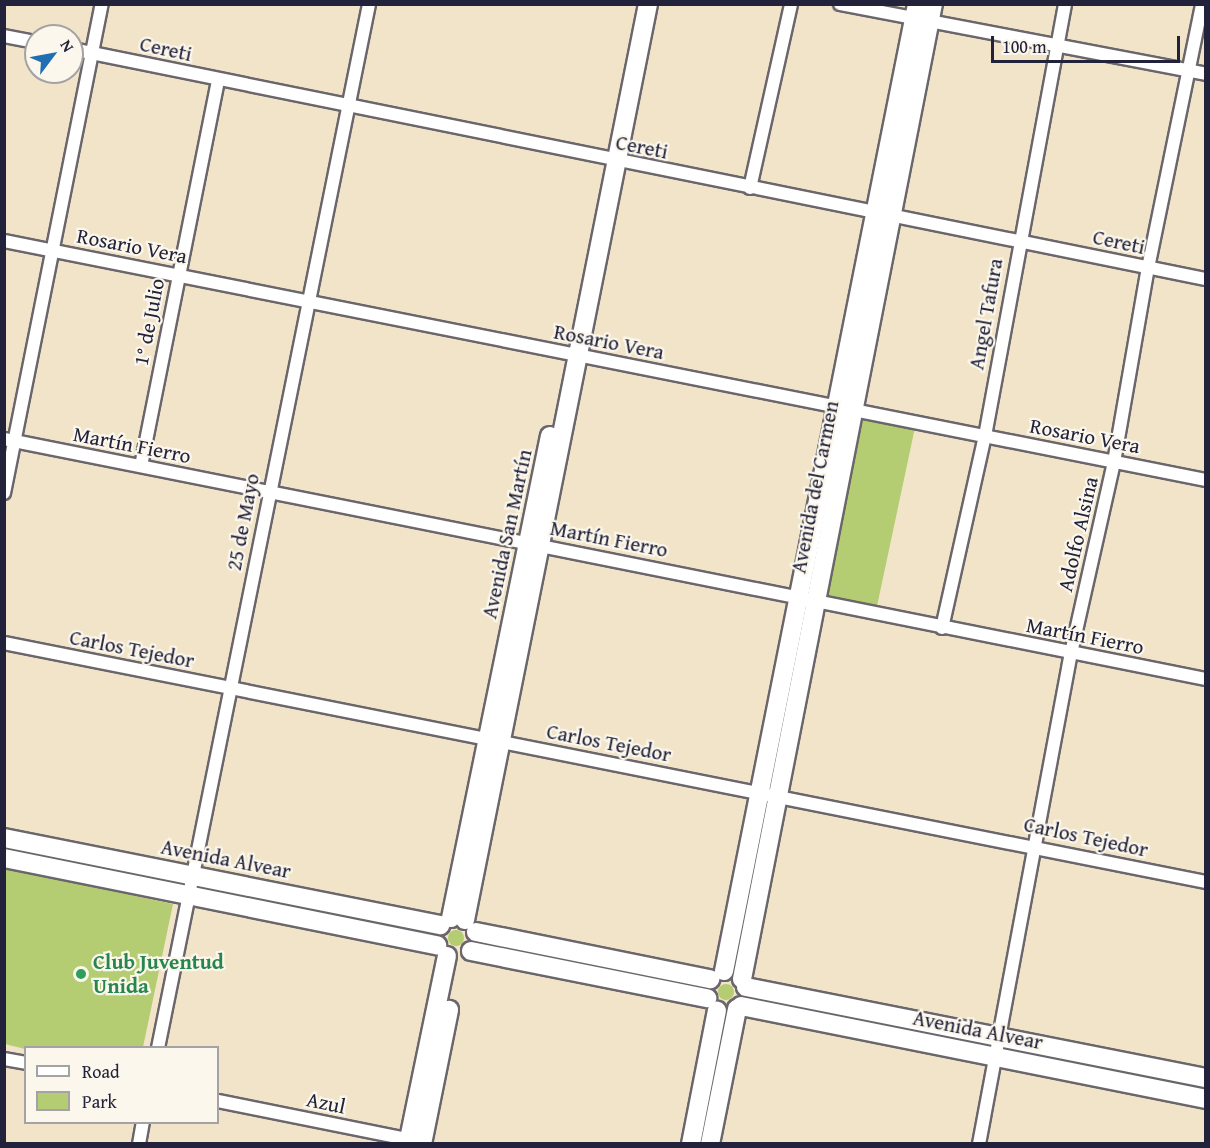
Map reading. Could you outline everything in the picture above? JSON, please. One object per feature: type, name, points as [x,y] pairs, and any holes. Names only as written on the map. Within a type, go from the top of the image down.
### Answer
[{"type":"main road","points":[[612,161],[636,4]]},
{"type":"main road","points":[[612,161],[648,4]]},
{"type":"main road","name":"Avenida del Carmen","points":[[739,1008],[769,793],[924,12]]},
{"type":"main road","name":"Avenida San Martín","points":[[458,924],[612,161]]},
{"type":"main road","name":"Avenida del Carmen","points":[[712,1004],[717,975],[769,793]]},
{"type":"main road","name":"Avenida Alvear","points":[[4,838],[717,975],[744,983],[1000,1037],[1206,1078]]},
{"type":"main road","name":"Avenida Alvear","points":[[4,858],[189,895],[453,953],[1206,1099]]},
{"type":"main road","points":[[418,1143],[458,924]]},
{"type":"main road","points":[[453,953],[458,924]]},
{"type":"main road","points":[[691,1143],[712,1004]]},
{"type":"main road","points":[[710,1143],[739,1008]]},
{"type":"street","points":[[4,494],[10,440],[53,250],[102,4]]},
{"type":"street","name":"25 de Mayo","points":[[158,1046],[307,301],[369,4]]},
{"type":"street","points":[[750,188],[791,4]]},
{"type":"street","points":[[840,4],[924,12],[1056,46],[1206,74]]},
{"type":"street","name":"Angel Tafura","points":[[942,628],[985,436],[1018,241],[1065,4]]},
{"type":"street","name":"Adolfo Alsina","points":[[979,1143],[1037,846],[1071,653],[1114,462],[1148,268],[1202,4]]},
{"type":"street","points":[[4,36],[24,40]]},
{"type":"street","name":"Cereti","points":[[84,51],[612,161],[1206,279]]},
{"type":"street","name":"1° de Julio","points":[[141,466],[218,80]]},
{"type":"street","name":"Rosario Vera","points":[[4,241],[1206,480]]},
{"type":"street","name":"Martín Fierro","points":[[10,440],[1206,679]]},
{"type":"street","name":"Carlos Tejedor","points":[[4,643],[1037,846],[1206,882]]},
{"type":"street","points":[[4,1059],[24,1063]]},
{"type":"street","name":"Azul","points":[[219,1101],[418,1143]]},
{"type":"street","points":[[139,1143],[143,1124]]},
{"type":"green space","points":[[862,417],[915,428],[877,606],[824,595]]},
{"type":"green space","points":[[4,846],[180,881],[179,885],[5,849]]},
{"type":"green space","name":"Club Juventud Unida","points":[[5,868],[173,904],[143,1046],[24,1046],[24,1049],[5,1044]]},
{"type":"green space","points":[[208,886],[426,928],[425,932],[207,890]]},
{"type":"green space","points":[[453,930],[459,930],[464,938],[462,944],[453,946],[448,941],[448,935]]},
{"type":"green space","points":[[483,941],[701,985],[700,989],[482,944]]},
{"type":"green space","points":[[723,984],[729,984],[734,992],[732,998],[723,1000],[718,995],[718,989]]},
{"type":"green space","points":[[765,999],[982,1041],[981,1045],[764,1003]]},
{"type":"green space","points":[[1015,1048],[1205,1088],[1204,1092],[1014,1052]]},
{"type":"place","name":"Club Juventud Unida","points":[[81,974]]}]
